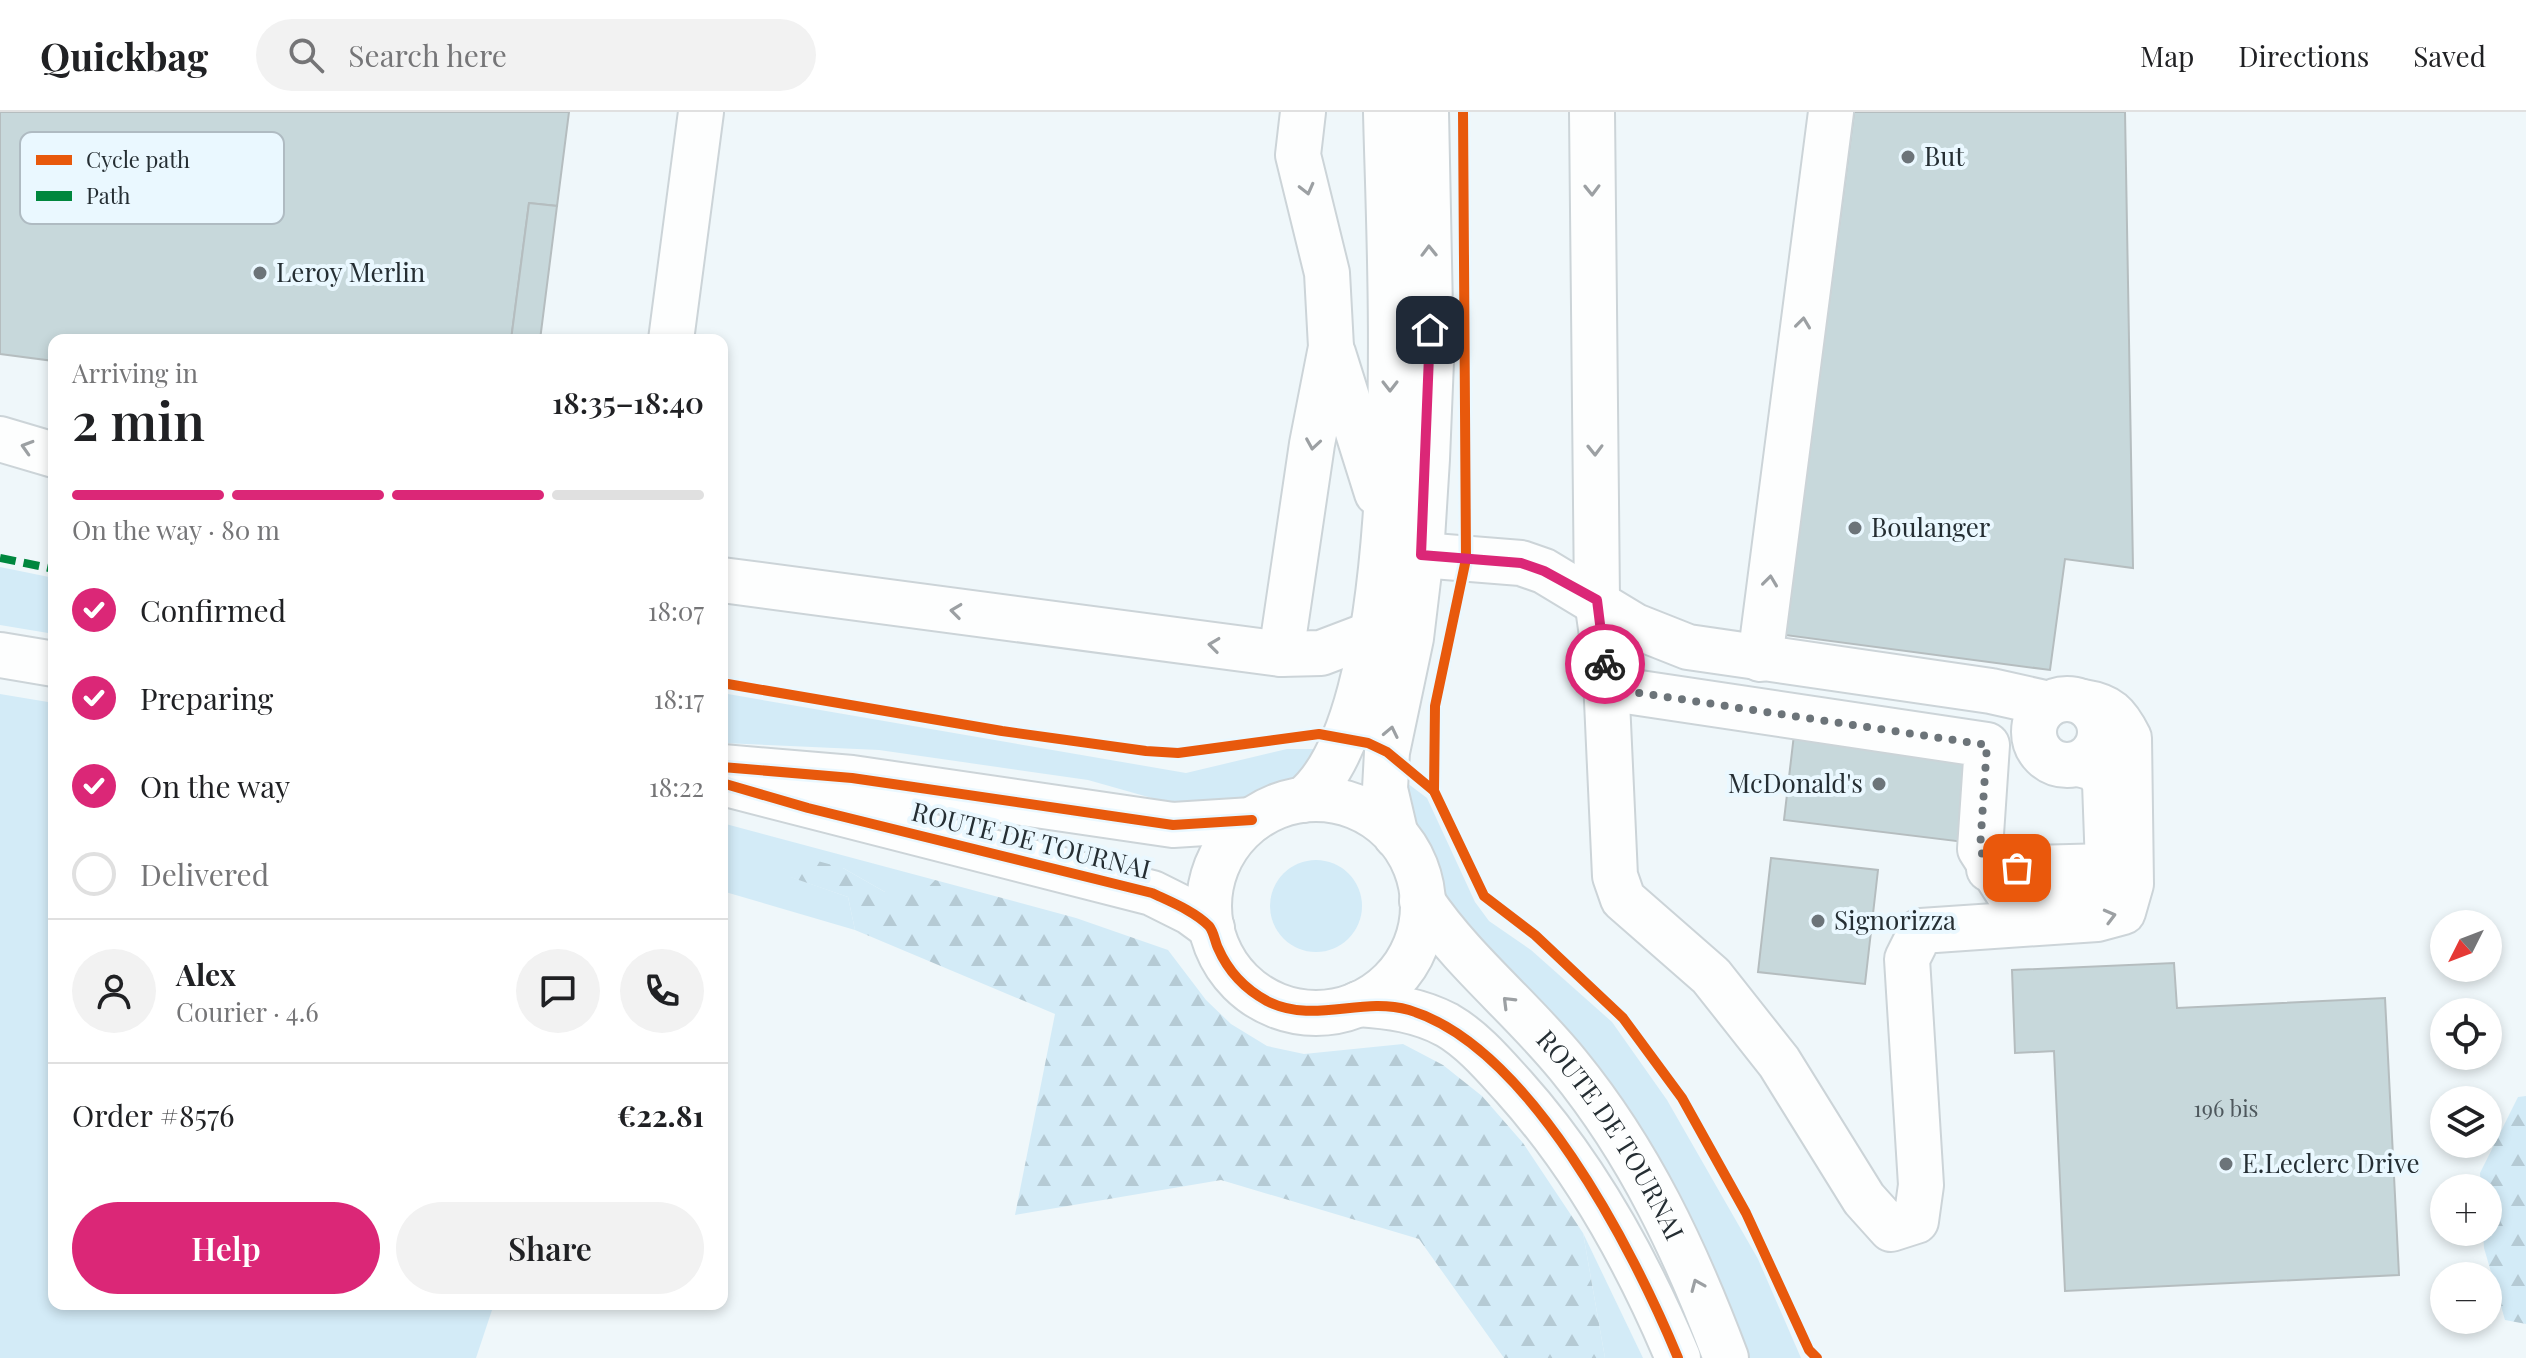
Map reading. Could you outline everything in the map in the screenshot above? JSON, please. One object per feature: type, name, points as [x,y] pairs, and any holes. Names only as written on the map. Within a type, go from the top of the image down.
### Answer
[{"type":"main road","points":[[672,334],[701,112]]},
{"type":"main road","points":[[1303,112],[1298,155],[1327,273],[1331,347],[1385,521]]},
{"type":"main road","points":[[1303,800],[1325,778],[1346,738],[1371,634],[1385,521],[1390,416],[1386,112]]},
{"type":"main road","points":[[1396,836],[1385,789],[1387,752],[1411,638],[1421,555],[1431,361],[1426,112]]},
{"type":"main road","points":[[1592,112],[1597,600],[1606,688],[1615,876],[1623,899],[1711,976],[1779,1062],[1864,1199],[1891,1229],[1916,1221],[1921,1185],[1907,959],[1921,931],[2097,919],[2123,912],[2131,884],[2129,738],[2119,717],[2105,706],[2056,712]]},
{"type":"main road","points":[[1760,659],[1831,112]]},
{"type":"main road","points":[[1281,654],[1312,444],[1331,347]]},
{"type":"main road","points":[[0,439],[48,453]]},
{"type":"main road","points":[[1421,555],[1521,563],[1544,571],[1597,600],[1635,626],[1688,647],[1991,691],[2056,712],[2097,717],[2100,740],[2096,750],[2079,764]]},
{"type":"main road","points":[[728,581],[1281,654],[1321,653],[1371,634]]},
{"type":"main road","points":[[0,655],[48,663]]},
{"type":"main road","points":[[1606,688],[1987,745],[1980,849],[1989,869],[2010,896],[2051,901],[2080,890],[2108,866],[2105,783],[2097,769],[2079,764],[2067,766],[2041,753],[2056,712]]},
{"type":"main road","name":"ROUTE DE TOURNAI","points":[[728,768],[852,778],[1173,825],[1252,820]]},
{"type":"main road","name":"ROUTE DE TOURNAI","points":[[728,785],[808,808],[1152,893],[1190,912],[1212,928]]},
{"type":"main road","name":"ROUTE DE TOURNAI","points":[[1303,800],[1328,800],[1354,806],[1377,819],[1396,836],[1412,860],[1422,901],[1420,930],[1410,956],[1383,989],[1358,1004],[1333,1011],[1306,1012],[1267,1001],[1236,976],[1220,953],[1212,928],[1210,888],[1218,862],[1233,839],[1252,820],[1276,807],[1303,800]]},
{"type":"main road","name":"ROUTE DE TOURNAI","points":[[1422,901],[1454,947],[1556,1051],[1610,1120],[1656,1193],[1726,1358]]},
{"type":"main road","name":"ROUTE DE TOURNAI","points":[[1358,1004],[1406,1009],[1447,1026],[1482,1053],[1528,1102],[1572,1158],[1610,1220],[1645,1284],[1678,1358]]},
{"type":"green space","points":[[0,567],[48,577],[48,633],[0,625]]},
{"type":"green space","points":[[0,694],[48,702],[48,1310],[492,1310],[476,1358],[0,1358]]},
{"type":"green space","points":[[728,694],[1186,773],[1287,749],[1326,749],[1292,781],[1241,801],[1180,806],[1088,780],[879,750],[728,743]]},
{"type":"green space","points":[[1399,777],[1427,798],[1475,902],[1489,921],[1531,950],[1612,1022],[1667,1100],[1758,1259],[1801,1358],[1743,1358],[1458,935],[1428,846],[1410,815]]},
{"type":"green space","points":[[728,825],[935,880],[924,893],[885,892],[843,868],[791,877],[848,897],[855,930],[728,893]]},
{"type":"green space","points":[[796,855],[843,868],[885,892],[924,892],[935,880],[1076,918],[1168,950],[1206,1000],[1231,1024],[1267,1046],[1304,1054],[1403,1044],[1443,1065],[1482,1096],[1523,1143],[1583,1233],[1605,1358],[1504,1358],[1419,1239],[1221,1180],[1015,1215],[1055,1014],[855,930],[848,897],[790,877]]},
{"type":"green space","points":[[1316,860],[1334,864],[1348,874],[1358,888],[1362,906],[1358,924],[1348,938],[1334,948],[1316,952],[1298,948],[1284,938],[1274,924],[1270,906],[1274,888],[1284,874],[1298,864]]},
{"type":"green space","points":[[2526,1096],[2526,1324],[2505,1320],[2502,1310],[2502,1262],[2488,1262],[2484,1248],[2502,1246],[2502,1174],[2480,1173],[2488,1158],[2502,1158],[2502,1129],[2518,1097]]},
{"type":"green space","points":[[1583,1233],[1643,1358],[1605,1358]]},
{"type":"building","name":"Leroy Merlin","points":[[0,112],[569,112],[557,206],[529,203],[512,334],[48,334],[48,360],[0,354]]},
{"type":"building","points":[[1854,112],[2125,112],[2133,568],[2065,559],[2050,670],[1785,635]]},
{"type":"building","points":[[529,203],[557,206],[541,334],[512,334]]},
{"type":"building","name":"McDonald's","points":[[1795,726],[1975,748],[1964,842],[1784,820]]},
{"type":"building","name":"Signorizza","points":[[1771,858],[1878,870],[1865,984],[1758,972]]},
{"type":"building","name":"E.Leclerc Drive","points":[[2174,963],[2177,1008],[2385,998],[2399,1275],[2065,1291],[2054,1051],[2015,1053],[2012,970]]},
{"type":"marked path","points":[[0,558],[48,568]]},
{"type":"cycle path","points":[[1434,791],[1435,706],[1466,559],[1463,112]]},
{"type":"cycle path","points":[[728,684],[1002,731],[1146,751],[1178,753],[1319,734],[1368,743],[1387,752],[1434,791],[1484,896],[1535,935],[1623,1018],[1682,1098],[1746,1213],[1809,1350],[1817,1358]]},
{"type":"cycle path","points":[[728,768],[852,778],[1173,825],[1252,820]]},
{"type":"cycle path","points":[[728,785],[808,808],[1152,893],[1189,911],[1209,926],[1232,972],[1251,991],[1267,1001],[1303,1011],[1391,1007],[1409,1010],[1453,1031],[1495,1064],[1535,1107],[1572,1157],[1634,1263],[1678,1358]]},
{"type":"way so far","points":[[1605,664],[1606,688],[1891,728],[1987,745],[1980,849],[1989,869],[2017,868]]},
{"type":"place","name":"But","points":[[1908,157]]},
{"type":"place","name":"Leroy Merlin","points":[[260,273]]},
{"type":"place","name":"Boulanger","points":[[1855,528]]},
{"type":"place","name":"McDonald's","points":[[1879,784]]},
{"type":"place","name":"Signorizza","points":[[1818,921]]},
{"type":"place","name":"E.Leclerc Drive","points":[[2226,1164]]},
{"type":"route","points":[[1430,330],[1421,555],[1521,563],[1544,571],[1597,600],[1605,664]]}]
